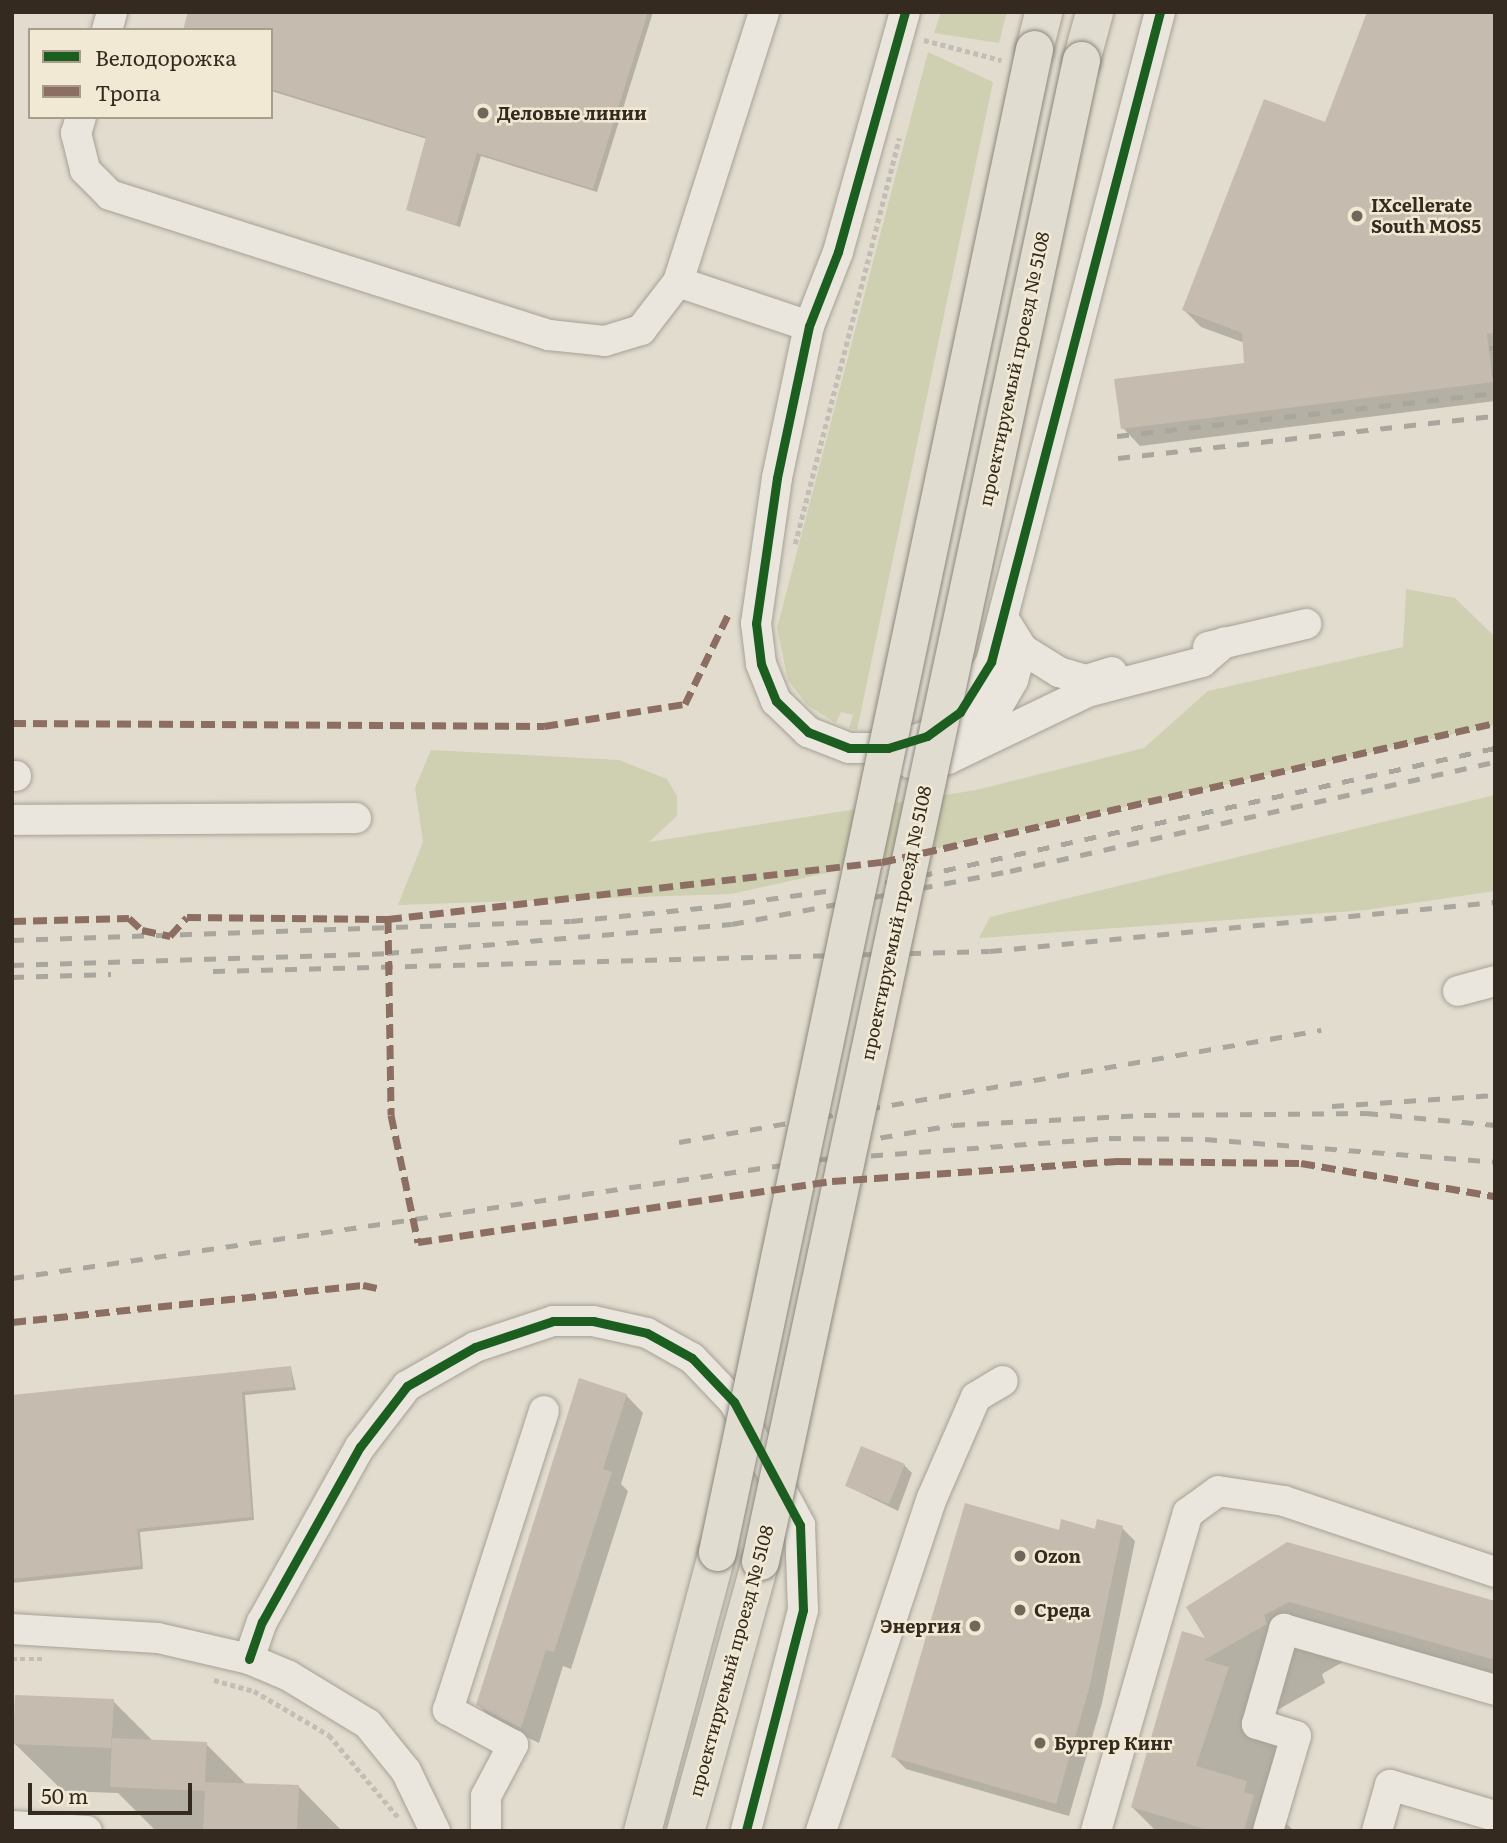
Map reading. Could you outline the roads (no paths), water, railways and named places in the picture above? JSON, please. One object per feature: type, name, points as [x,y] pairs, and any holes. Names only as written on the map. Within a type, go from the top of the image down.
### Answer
[{"type":"main road","points":[[642,1831],[717,1552],[1018,55],[1043,12]]},
{"type":"main road","name":"проектируемый проезд № 5108","points":[[685,1831],[760,1560],[1094,12]]},
{"type":"street","points":[[80,119],[76,133],[85,170],[110,195],[549,335],[605,341],[640,330],[678,282],[764,12]]},
{"type":"street","points":[[905,12],[838,252],[810,326],[777,478],[757,644],[776,701],[808,732],[849,748],[895,763],[948,759],[1087,692],[1202,662],[1225,642]]},
{"type":"street","points":[[849,748],[908,744],[944,726],[982,683],[1003,618],[1160,12]]},
{"type":"street","points":[[678,282],[810,326]]},
{"type":"street","points":[[1003,618],[1022,649],[1086,680],[1225,642],[1306,624]]},
{"type":"street","points":[[948,759],[986,727],[1013,680],[1022,649]]},
{"type":"street","points":[[12,820],[356,818]]},
{"type":"street","points":[[1458,991],[1495,981]]},
{"type":"street","points":[[249,1659],[262,1622],[360,1447],[407,1386],[475,1347],[553,1321],[593,1321],[647,1333],[692,1359],[734,1402],[800,1525],[803,1610],[746,1831]]},
{"type":"street","points":[[821,1831],[932,1498],[976,1397],[1003,1381]]},
{"type":"street","points":[[486,1831],[486,1796],[513,1745],[448,1710],[544,1411]]},
{"type":"street","points":[[1096,1831],[1188,1513],[1218,1491],[1284,1501],[1495,1572]]},
{"type":"street","points":[[12,1629],[158,1638],[249,1659],[358,1713],[406,1771],[435,1831]]},
{"type":"street","points":[[1268,1831],[1296,1736],[1256,1724],[1284,1629],[1495,1690]]},
{"type":"street","points":[[1377,1831],[1390,1786],[1495,1816]]},
{"type":"street","points":[[12,1826],[87,1831]]},
{"type":"railway","points":[[1489,348],[1495,348]]},
{"type":"railway","points":[[1117,436],[1495,393]]},
{"type":"railway","points":[[1118,458],[1495,416]]},
{"type":"railway","points":[[12,940],[571,921],[719,906],[897,881],[1495,748]]},
{"type":"railway","points":[[12,965],[387,953],[732,924],[1010,871],[1495,762]]},
{"type":"railway","points":[[213,971],[990,951],[1495,902]]},
{"type":"railway","points":[[12,977],[111,974]]},
{"type":"railway","points":[[679,1142],[1321,1030]]},
{"type":"railway","points":[[1332,1106],[1495,1095]]},
{"type":"railway","points":[[786,1154],[953,1125],[1144,1115],[1366,1113],[1495,1125]]},
{"type":"railway","points":[[12,1278],[823,1159],[1109,1138],[1205,1139],[1495,1162]]},
{"type":"place","name":"Деловые линии","points":[[483,113]]},
{"type":"place","name":"IXcellerate South MOS5","points":[[1357,216]]},
{"type":"place","name":"Ozon","points":[[1020,1556]]},
{"type":"place","name":"Среда","points":[[1020,1610]]},
{"type":"place","name":"Энергия","points":[[975,1626]]},
{"type":"place","name":"Бургер Кинг","points":[[1040,1743]]}]
